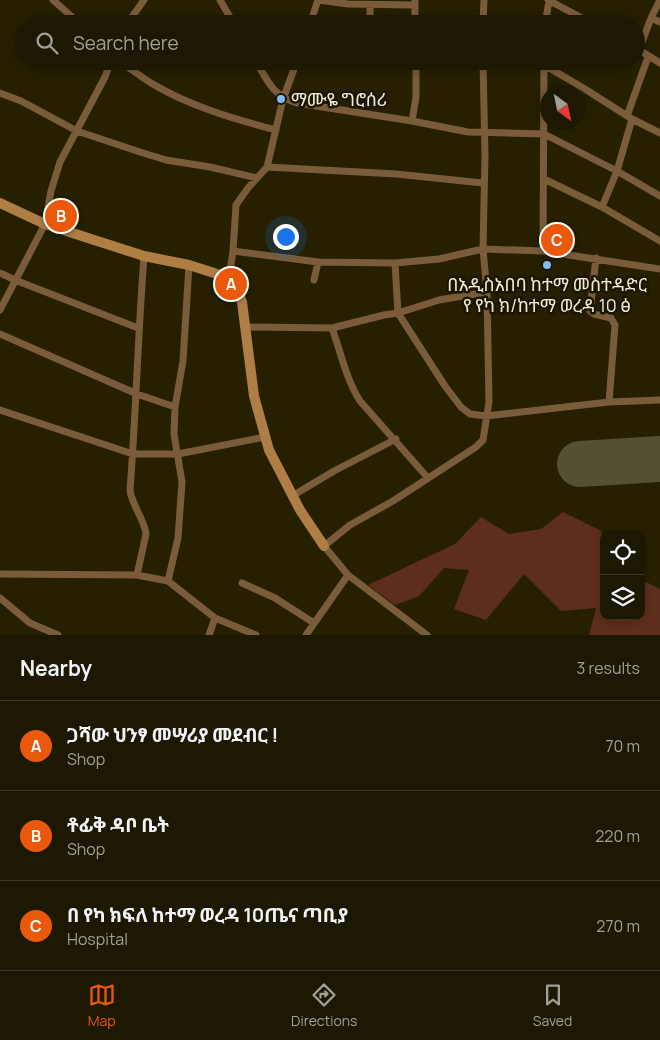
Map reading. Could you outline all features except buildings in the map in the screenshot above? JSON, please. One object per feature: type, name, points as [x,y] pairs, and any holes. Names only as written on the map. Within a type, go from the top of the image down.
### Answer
[{"type":"main road","points":[[0,203],[45,224],[144,256],[190,265],[233,279],[242,302],[254,396],[268,450],[292,496],[324,546]]},
{"type":"street","points":[[53,0],[70,15]]},
{"type":"street","points":[[133,15],[144,0]]},
{"type":"street","points":[[220,0],[229,15]]},
{"type":"street","points":[[313,15],[319,0],[370,5],[415,3]]},
{"type":"street","points":[[484,0],[484,15]]},
{"type":"street","points":[[546,15],[548,0],[576,15]]},
{"type":"street","points":[[645,34],[660,0]]},
{"type":"street","points":[[370,5],[370,15]]},
{"type":"street","points":[[652,18],[660,22]]},
{"type":"street","points":[[645,55],[660,64]]},
{"type":"street","points":[[645,66],[648,57]]},
{"type":"street","points":[[0,310],[45,224],[57,169],[107,70]]},
{"type":"street","points":[[132,70],[173,94],[243,122],[276,130]]},
{"type":"street","points":[[261,70],[267,80],[283,98],[297,102],[468,132],[544,134],[617,171],[660,196]]},
{"type":"street","points":[[229,277],[233,252],[236,205],[239,198],[267,167],[283,98],[293,70]]},
{"type":"street","points":[[412,122],[416,97],[416,70]]},
{"type":"street","points":[[427,635],[348,575],[324,546],[350,525],[393,501],[476,447],[483,440],[488,402],[487,292],[483,249],[485,133],[483,70]]},
{"type":"street","points":[[543,251],[544,70]]},
{"type":"street","points":[[555,70],[629,117],[660,133]]},
{"type":"street","points":[[602,207],[617,171],[629,117],[644,70]]},
{"type":"street","points":[[0,93],[21,101],[77,131],[166,160],[210,167],[257,178]]},
{"type":"street","points":[[267,167],[396,174],[484,183]]},
{"type":"street","points":[[544,179],[602,207],[660,241]]},
{"type":"street","points":[[233,252],[318,262],[395,262],[439,259],[483,249],[543,251],[660,269]]},
{"type":"street","points":[[137,575],[146,534],[145,527],[131,496],[137,394],[138,328],[144,256]]},
{"type":"street","points":[[596,258],[590,311],[594,314],[611,318],[615,325],[609,402]]},
{"type":"street","points":[[314,280],[318,262]]},
{"type":"street","points":[[395,262],[398,313],[445,386],[461,407],[470,414],[486,416],[609,402],[660,400]]},
{"type":"street","points":[[168,581],[177,546],[179,529],[182,482],[174,434],[175,407],[183,361],[190,265]]},
{"type":"street","points":[[0,273],[138,328]]},
{"type":"street","points":[[245,327],[332,328],[398,313],[439,300],[487,292]]},
{"type":"street","points":[[332,328],[347,375],[360,400],[428,478]]},
{"type":"street","points":[[0,334],[137,394],[175,407]]},
{"type":"street","points":[[0,410],[133,454],[178,454],[265,437]]},
{"type":"street","points":[[292,496],[334,471],[396,440]]},
{"type":"street","points":[[0,574],[137,575],[168,581],[215,618],[256,635]]},
{"type":"street","points":[[306,635],[348,575]]},
{"type":"street","points":[[242,583],[275,598],[314,623]]},
{"type":"street","points":[[0,598],[30,623],[58,635]]},
{"type":"street","points":[[209,635],[215,618]]},
{"type":"shaded area","points":[[563,512],[600,530],[600,620],[645,620],[645,582],[660,589],[660,635],[589,635],[596,608],[561,611],[524,574],[486,620],[454,609],[469,570],[444,568],[419,596],[395,605],[368,585],[455,544],[481,517],[509,534],[541,529]]},
{"type":"runway","points":[[580,464],[660,459]]},
{"type":"place","name":"ማሙዬ ግሮሰሪ","points":[[281,99]]},
{"type":"place","name":"ቶፊቅ ዳቦ ቤት","points":[[61,216]]},
{"type":"place","name":"በ የካ ክፍለ ከተማ ወረዳ 10ጤና ጣቢያ","points":[[557,240]]},
{"type":"place","name":"በአዲስአበባ ከተማ መስተዳድር የ የካ ክ/ከተማ ወረዳ 10 ፅ","points":[[547,265]]},
{"type":"place","name":"ጋሻው ህንፃ መሣሪያ መደብር !","points":[[231,284]]}]
